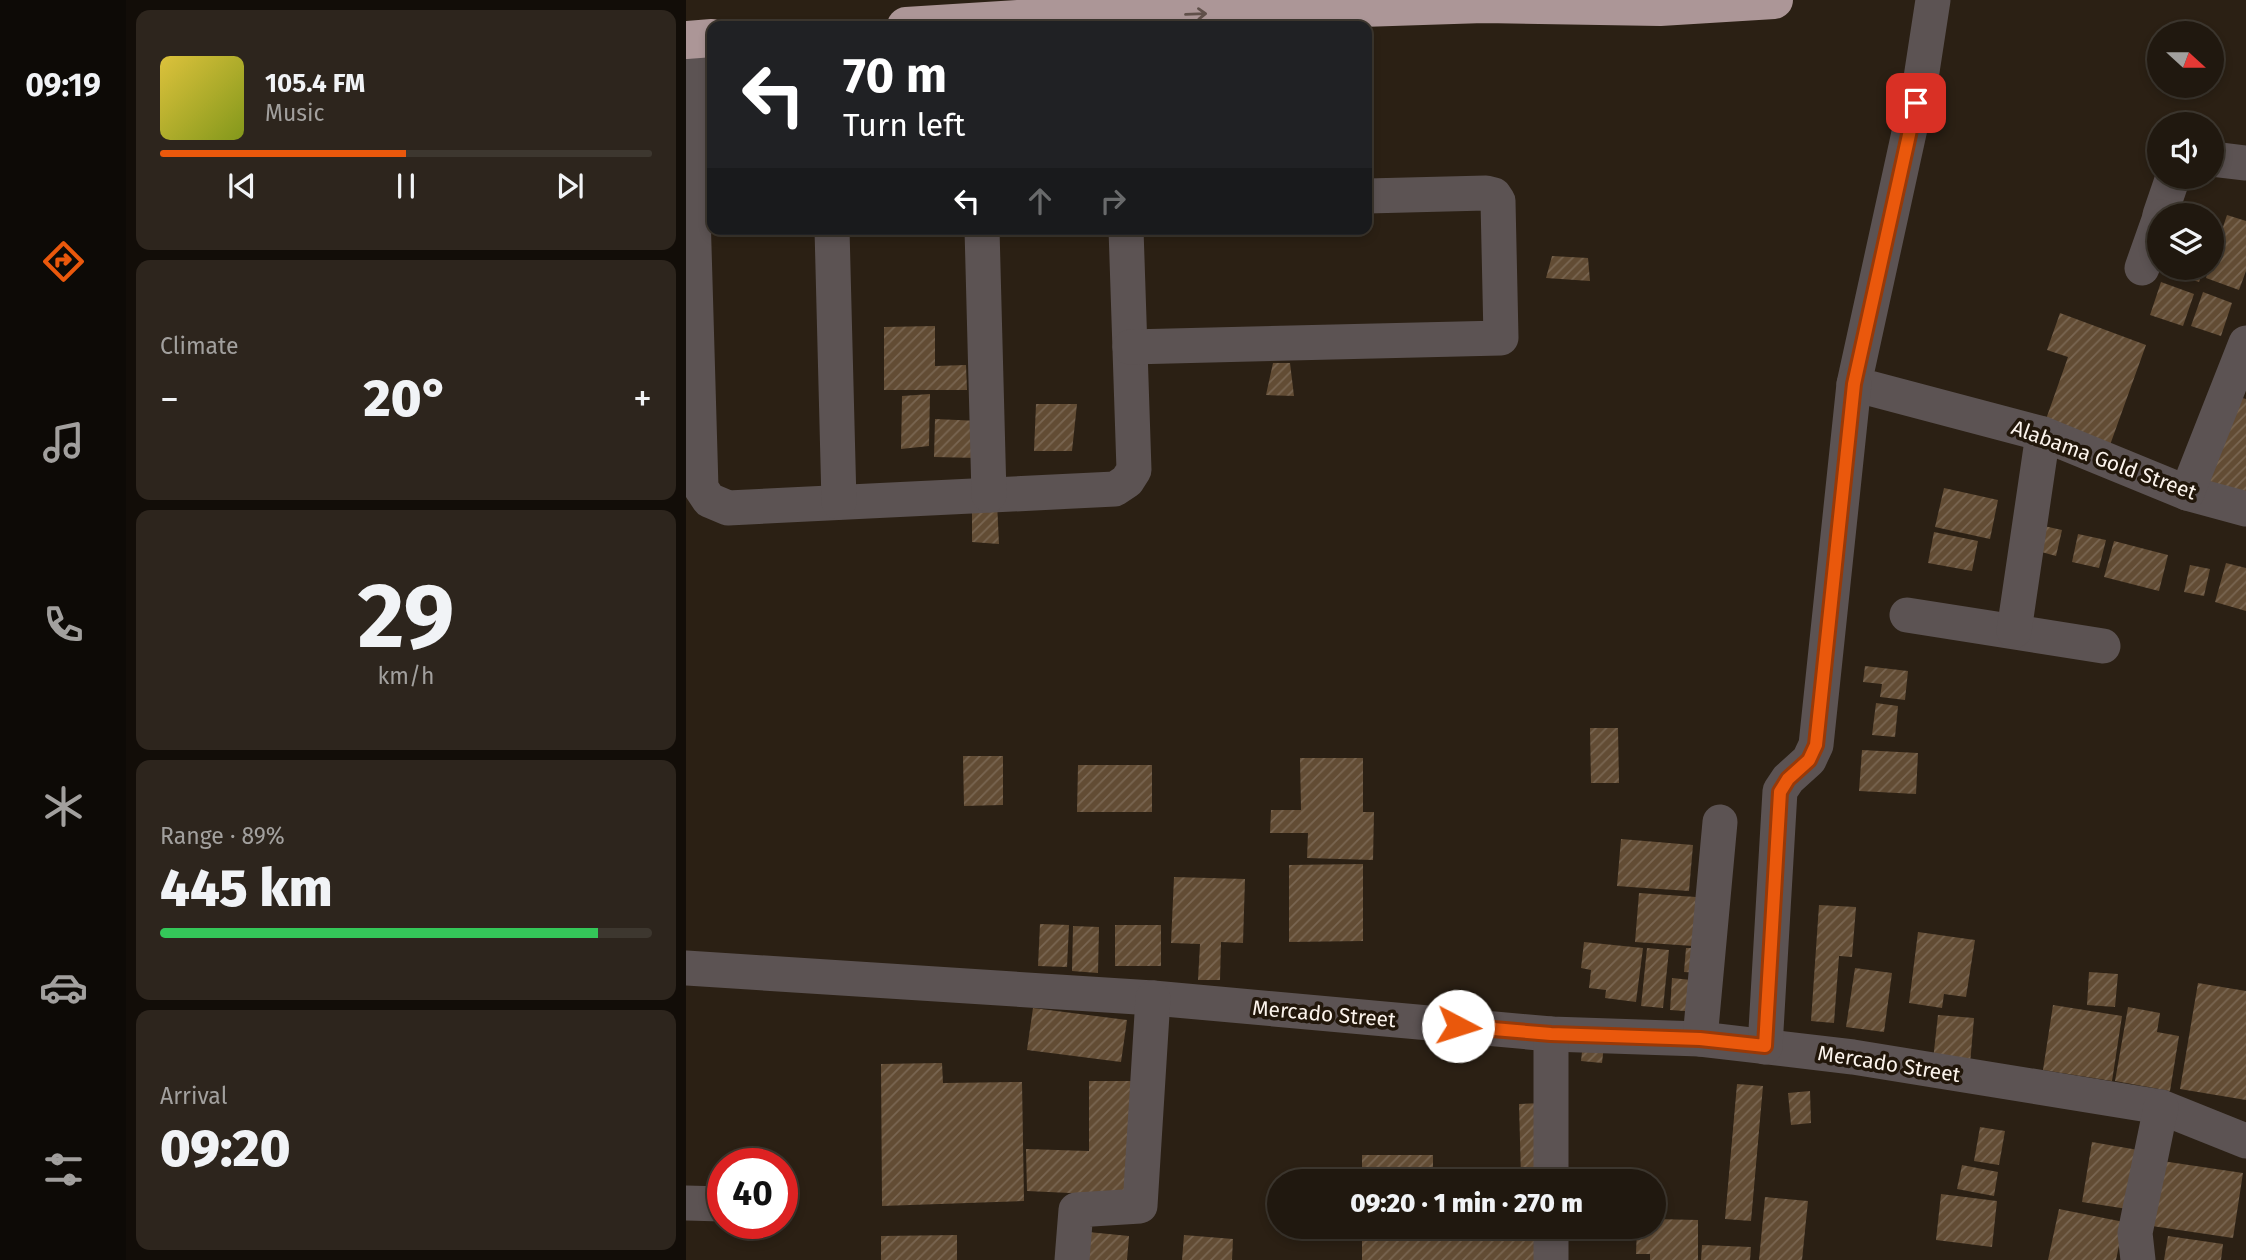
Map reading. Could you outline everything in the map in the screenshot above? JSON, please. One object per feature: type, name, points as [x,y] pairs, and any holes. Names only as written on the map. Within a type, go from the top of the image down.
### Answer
[{"type":"highway","points":[[1056,21],[1484,4],[1660,8],[1774,0]]},
{"type":"street","points":[[1765,1046],[1780,792],[1788,779],[1809,760],[1816,745],[1854,384],[1921,78],[1933,0]]},
{"type":"street","points":[[696,39],[703,211],[701,488],[709,500],[728,508],[1115,489],[1127,481],[1133,470],[1126,235]]},
{"type":"street","points":[[2224,160],[2246,163]]},
{"type":"street","points":[[1130,347],[1501,338],[1498,201],[1494,195],[1372,196]]},
{"type":"street","points":[[832,235],[839,502]]},
{"type":"street","points":[[982,235],[989,495]]},
{"type":"street","points":[[2142,268],[2147,254]]},
{"type":"street","points":[[2187,493],[2246,343]]},
{"type":"street","name":"Alabama Gold Street","points":[[1854,384],[2043,434],[2187,493],[2246,509]]},
{"type":"street","points":[[2014,631],[2043,434]]},
{"type":"street","points":[[1907,615],[2103,646]]},
{"type":"street","points":[[1700,1039],[1720,822]]},
{"type":"street","name":"Mercado Street","points":[[686,968],[1153,998],[1551,1034],[1700,1039],[1765,1046],[1853,1057],[2161,1107],[2246,1141]]},
{"type":"street","points":[[1072,1260],[1076,1210],[1140,1206],[1153,998]]},
{"type":"street","points":[[1551,1034],[1551,1169]]},
{"type":"street","points":[[2138,1260],[2135,1233],[2161,1107]]},
{"type":"street","points":[[686,1203],[707,1204]]},
{"type":"street","points":[[1551,1239],[1551,1260]]},
{"type":"building","points":[[2227,215],[2246,221],[2246,271],[2239,290],[2212,280],[2224,280],[2224,224]]},
{"type":"building","points":[[1552,256],[1588,258],[1590,281],[1546,278]]},
{"type":"building","points":[[2161,282],[2194,294],[2183,326],[2150,315]]},
{"type":"building","points":[[2203,292],[2232,303],[2221,336],[2191,326]]},
{"type":"building","points":[[2060,313],[2146,345],[2110,445],[2045,422],[2068,357],[2047,350]]},
{"type":"building","points":[[935,326],[935,366],[966,365],[967,390],[884,390],[884,327]]},
{"type":"building","points":[[1273,363],[1290,363],[1294,396],[1266,395]]},
{"type":"building","points":[[930,394],[929,446],[901,449],[902,396]]},
{"type":"building","points":[[2236,396],[2246,399],[2246,498],[2204,483]]},
{"type":"building","points":[[1036,404],[1077,404],[1072,451],[1034,451]]},
{"type":"building","points":[[935,419],[980,421],[978,458],[934,457]]},
{"type":"building","points":[[1944,488],[1998,500],[1990,539],[1935,527]]},
{"type":"building","points":[[972,502],[997,502],[999,544],[972,542]]},
{"type":"building","points":[[2044,526],[2062,530],[2056,556],[2038,551]]},
{"type":"building","points":[[1934,532],[1978,541],[1972,571],[1928,563]]},
{"type":"building","points":[[2078,534],[2106,540],[2099,568],[2072,562]]},
{"type":"building","points":[[2114,541],[2168,555],[2159,591],[2104,577]]},
{"type":"building","points":[[2226,563],[2246,568],[2246,611],[2215,602]]},
{"type":"building","points":[[2190,565],[2210,569],[2204,596],[2184,592]]},
{"type":"building","points":[[1865,666],[1908,671],[1905,700],[1880,697],[1882,684],[1863,682]]},
{"type":"building","points":[[1876,703],[1898,706],[1895,737],[1872,735]]},
{"type":"building","points":[[1590,728],[1618,728],[1619,783],[1591,783]]},
{"type":"building","points":[[1862,750],[1918,753],[1916,794],[1859,791]]},
{"type":"building","points":[[963,756],[1003,756],[1003,805],[964,806]]},
{"type":"building","points":[[1300,758],[1363,758],[1363,812],[1374,812],[1373,860],[1307,858],[1308,833],[1270,833],[1271,810],[1301,810]]},
{"type":"building","points":[[1078,765],[1152,765],[1152,812],[1077,812]]},
{"type":"building","points":[[1621,839],[1693,845],[1689,891],[1617,886]]},
{"type":"building","points":[[1363,864],[1363,941],[1289,942],[1289,865]]},
{"type":"building","points":[[1174,877],[1245,879],[1243,943],[1221,942],[1220,980],[1198,980],[1200,944],[1171,943]]},
{"type":"building","points":[[1639,893],[1696,897],[1693,946],[1635,942]]},
{"type":"building","points":[[1819,905],[1856,907],[1852,957],[1839,956],[1834,1023],[1811,1021]]},
{"type":"building","points":[[1040,924],[1069,925],[1067,967],[1038,966]]},
{"type":"building","points":[[1115,925],[1161,925],[1161,966],[1115,966]]},
{"type":"building","points":[[1073,926],[1099,927],[1098,973],[1072,971]]},
{"type":"building","points":[[1918,932],[1975,940],[1966,997],[1944,994],[1942,1008],[1909,1003]]},
{"type":"building","points":[[1584,942],[1643,948],[1636,1002],[1605,998],[1606,990],[1589,988],[1591,970],[1581,968]]},
{"type":"building","points":[[1647,948],[1669,950],[1663,1008],[1641,1006]]},
{"type":"building","points":[[1686,948],[1704,948],[1703,973],[1684,972]]},
{"type":"building","points":[[1855,968],[1892,973],[1884,1032],[1846,1027]]},
{"type":"building","points":[[2089,972],[2118,974],[2115,1007],[2087,1005]]},
{"type":"building","points":[[1672,978],[1701,981],[1698,1012],[1670,1010]]},
{"type":"building","points":[[2198,983],[2246,991],[2246,1100],[2180,1089]]},
{"type":"building","points":[[2053,1005],[2122,1016],[2112,1081],[2043,1070]]},
{"type":"building","points":[[2128,1007],[2160,1013],[2157,1032],[2179,1036],[2170,1091],[2115,1081]]},
{"type":"building","points":[[1033,1008],[1127,1020],[1121,1062],[1027,1050]]},
{"type":"building","points":[[1938,1015],[1974,1018],[1970,1064],[1933,1060]]},
{"type":"building","points":[[1583,1043],[1604,1045],[1602,1063],[1581,1061]]},
{"type":"building","points":[[942,1063],[943,1083],[1022,1082],[1024,1201],[882,1206],[881,1064]]},
{"type":"building","points":[[1089,1081],[1136,1081],[1135,1196],[1027,1191],[1026,1149],[1089,1151]]},
{"type":"building","points":[[1737,1084],[1763,1086],[1751,1221],[1725,1219]]},
{"type":"building","points":[[1810,1091],[1811,1123],[1791,1125],[1788,1093]]},
{"type":"building","points":[[1542,1103],[1544,1169],[1521,1169],[1519,1104]]},
{"type":"building","points":[[1980,1127],[2005,1131],[1999,1165],[1974,1161]]},
{"type":"building","points":[[2092,1142],[2144,1151],[2134,1210],[2082,1202]]},
{"type":"building","points":[[1362,1155],[1433,1155],[1433,1169],[1362,1169]]},
{"type":"building","points":[[2162,1161],[2243,1173],[2233,1238],[2152,1226]]},
{"type":"building","points":[[1962,1165],[1998,1172],[1994,1196],[1957,1189]]},
{"type":"building","points":[[1941,1194],[1997,1201],[1992,1247],[1936,1240]]},
{"type":"building","points":[[1765,1197],[1808,1201],[1802,1260],[1759,1260]]},
{"type":"building","points":[[2059,1209],[2124,1222],[2116,1260],[2048,1260]]},
{"type":"building","points":[[1666,1219],[1698,1220],[1698,1260],[1650,1260],[1650,1254],[1636,1254],[1637,1239],[1666,1239]]},
{"type":"building","points":[[1088,1232],[1129,1236],[1127,1260],[1086,1260]]},
{"type":"building","points":[[957,1235],[957,1260],[881,1260],[881,1236]]},
{"type":"building","points":[[1184,1235],[1233,1239],[1232,1260],[1182,1260]]},
{"type":"building","points":[[2168,1236],[2223,1244],[2221,1260],[2164,1260]]},
{"type":"building","points":[[1362,1239],[1545,1239],[1545,1260],[1362,1260]]},
{"type":"building","points":[[1702,1245],[1751,1247],[1750,1260],[1701,1260]]},
{"type":"route","points":[[1458,1026],[1551,1034],[1700,1039],[1765,1046],[1780,792],[1788,779],[1809,760],[1816,745],[1854,384],[1916,103]]}]
